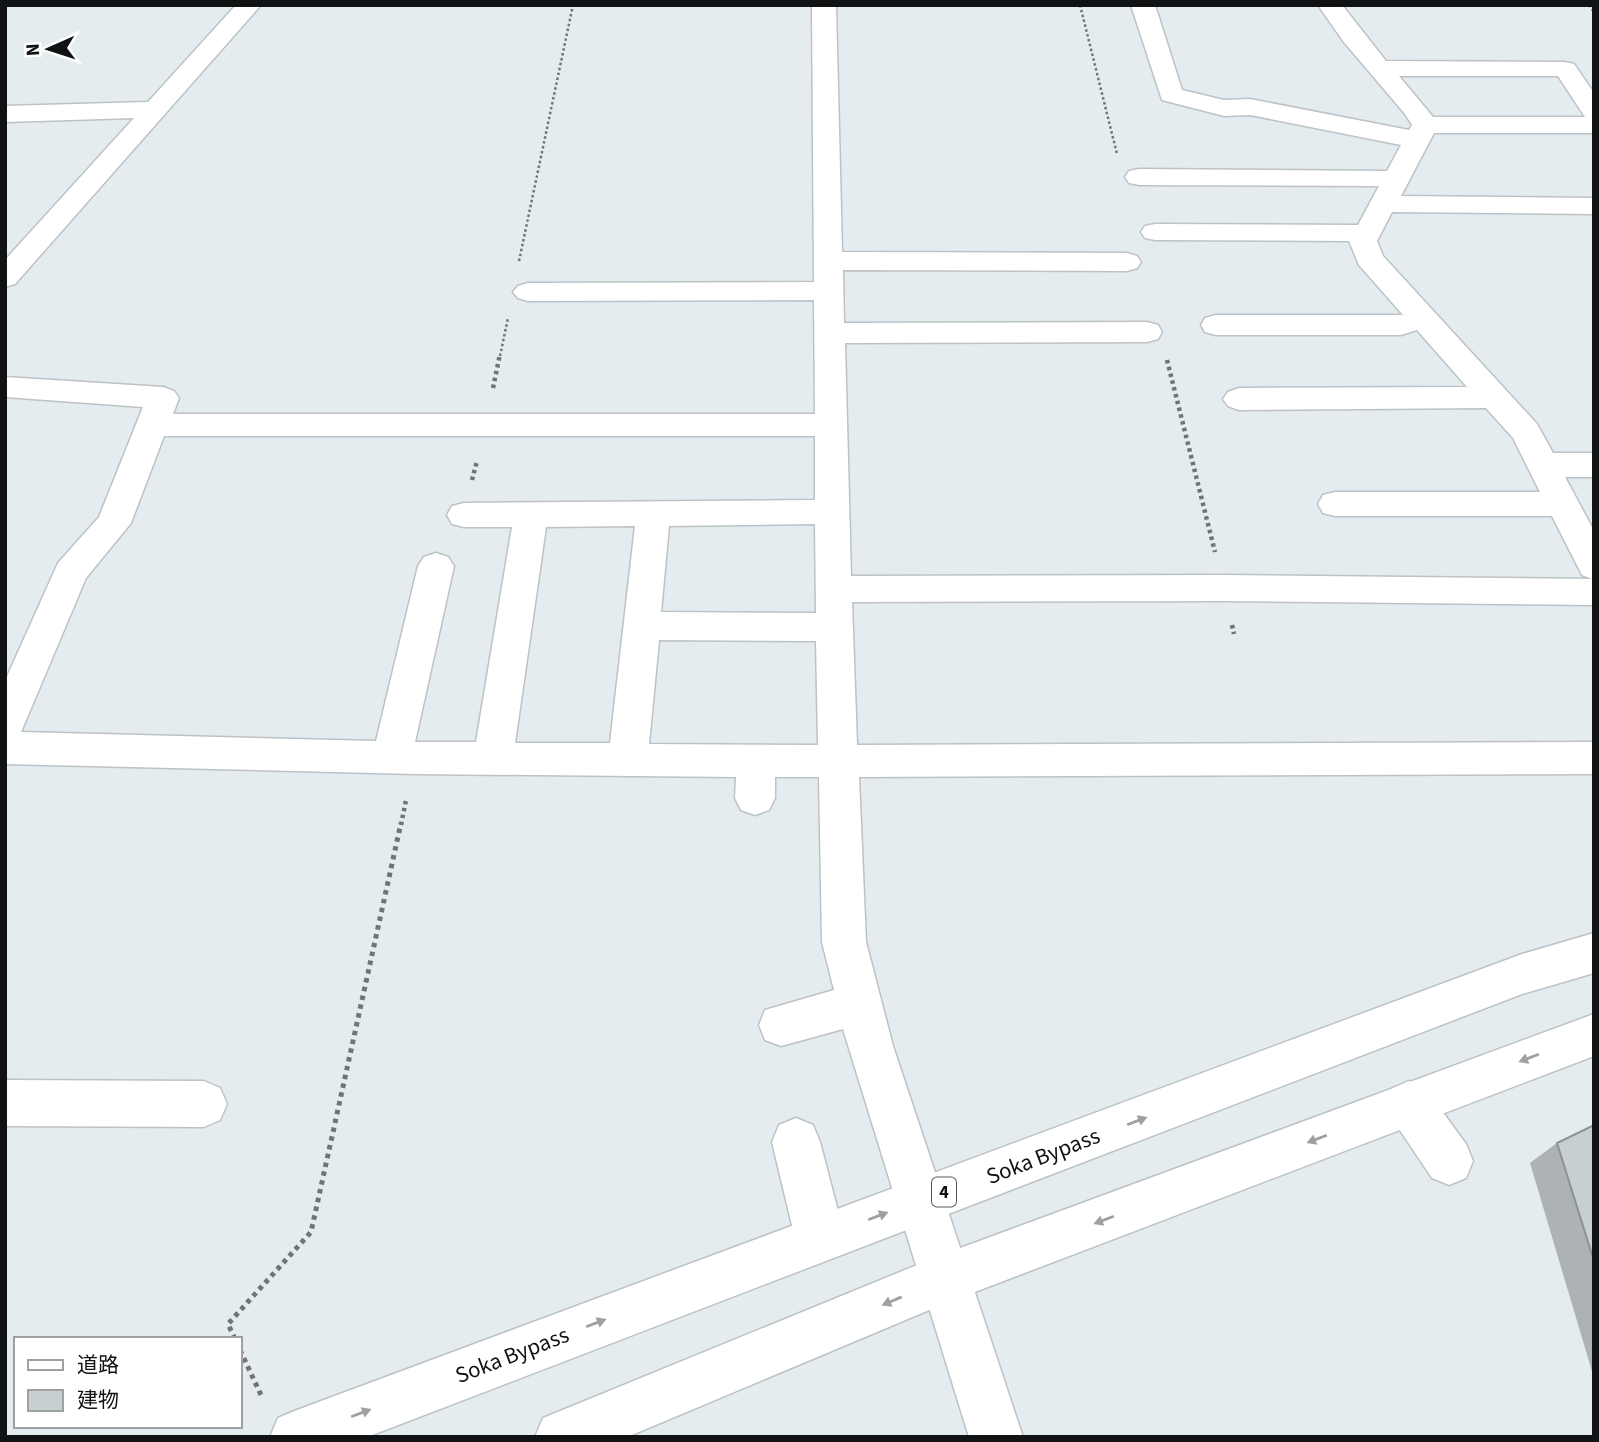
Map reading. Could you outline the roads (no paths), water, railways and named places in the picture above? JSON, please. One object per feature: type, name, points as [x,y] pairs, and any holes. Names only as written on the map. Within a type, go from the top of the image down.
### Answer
[{"type":"main road","points":[[5,278],[249,5]]},
{"type":"main road","points":[[824,5],[834,627],[844,942],[870,1046],[996,1437]]},
{"type":"main road","points":[[1143,5],[1171,95],[1224,108],[1250,107],[1422,133],[1594,125]]},
{"type":"main road","points":[[1330,5],[1339,22],[1409,100],[1422,133],[1363,241],[1369,259],[1526,432],[1543,465],[1574,509],[1594,566]]},
{"type":"main road","points":[[1381,68],[1565,69],[1594,112]]},
{"type":"main road","points":[[5,114],[155,110]]},
{"type":"main road","points":[[1139,177],[1381,178],[1390,193]]},
{"type":"main road","points":[[1390,193],[1594,206]]},
{"type":"main road","points":[[1155,232],[1367,235]]},
{"type":"main road","points":[[528,292],[1127,262]]},
{"type":"main road","points":[[1216,325],[1401,325],[1421,319]]},
{"type":"main road","points":[[830,333],[1147,332]]},
{"type":"main road","points":[[5,387],[163,398],[114,523],[71,572],[5,726]]},
{"type":"main road","points":[[1239,399],[1493,397]]},
{"type":"main road","points":[[153,425],[831,425]]},
{"type":"main road","points":[[1543,465],[1594,465]]},
{"type":"main road","points":[[1335,504],[1574,509]]},
{"type":"main road","points":[[464,515],[833,512]]},
{"type":"main road","points":[[493,759],[531,515]]},
{"type":"main road","points":[[628,759],[653,515]]},
{"type":"main road","points":[[403,757],[436,566]]},
{"type":"main road","points":[[834,589],[1224,588],[1594,592]]},
{"type":"main road","points":[[642,626],[834,627]]},
{"type":"main road","points":[[5,748],[493,759],[837,761],[1594,758]]},
{"type":"main road","points":[[755,798],[756,760]]},
{"type":"main road","name":"Soka Bypass","points":[[297,1437],[1522,974],[1594,953]]},
{"type":"main road","points":[[781,1025],[860,1004]]},
{"type":"main road","points":[[562,1437],[637,1422],[944,1279],[1594,1035]]},
{"type":"main road","points":[[5,1103],[204,1104]]},
{"type":"main road","points":[[1409,1104],[1449,1161]]},
{"type":"main road","points":[[796,1142],[820,1238]]}]
